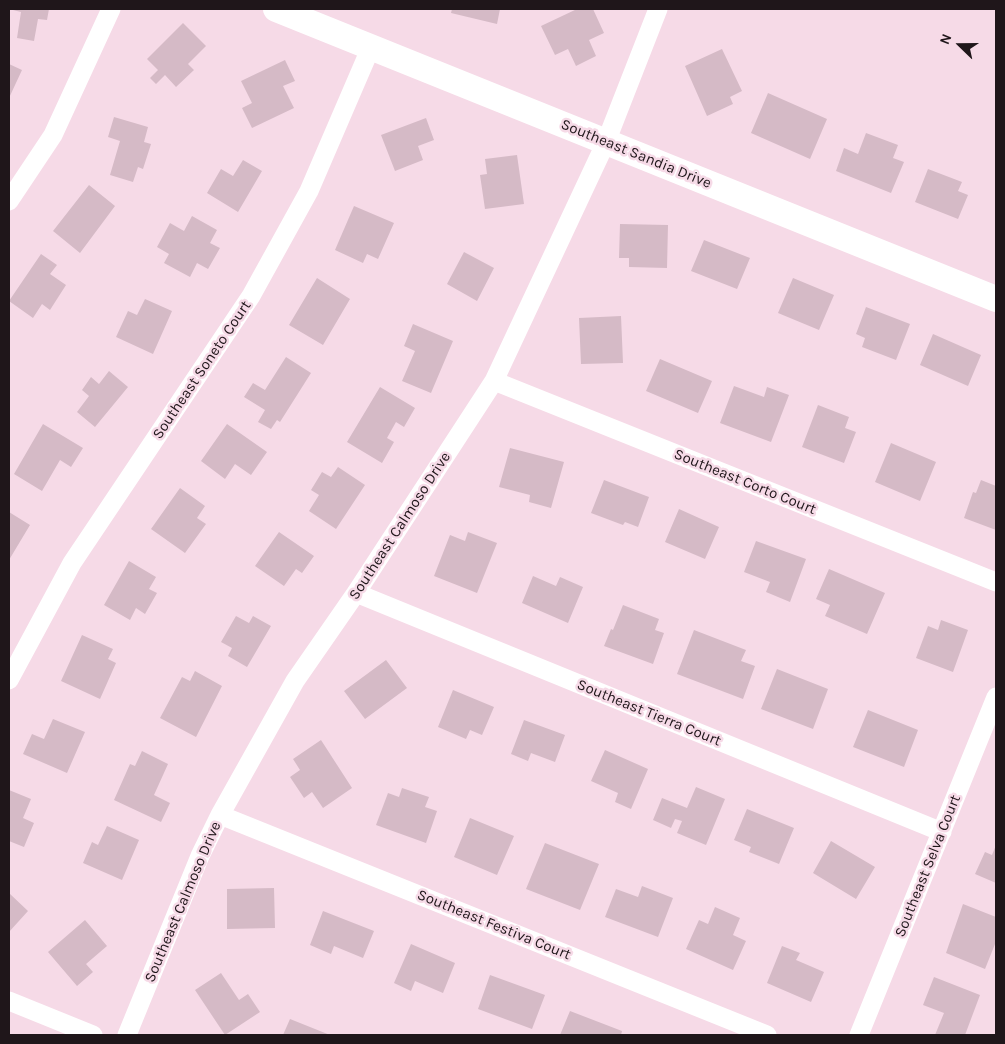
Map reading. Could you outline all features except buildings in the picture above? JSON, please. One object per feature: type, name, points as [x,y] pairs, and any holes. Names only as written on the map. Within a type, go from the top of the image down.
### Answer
[{"type":"street","points":[[9,201],[53,135],[112,9]]},
{"type":"street","name":"Southeast Sandia Drive","points":[[276,9],[996,299]]},
{"type":"street","name":"Southeast Calmoso Drive","points":[[127,1035],[200,856],[220,815],[295,681],[356,594],[494,381],[606,142],[658,9]]},
{"type":"street","name":"Southeast Soneto Court","points":[[9,680],[72,563],[251,296],[309,191],[371,47]]},
{"type":"street","name":"Southeast Corto Court","points":[[494,381],[996,582]]},
{"type":"street","name":"Southeast Tierra Court","points":[[356,594],[942,832]]},
{"type":"street","name":"Southeast Selva Court","points":[[859,1035],[996,697]]},
{"type":"street","name":"Southeast Festiva Court","points":[[220,815],[767,1035]]},
{"type":"street","points":[[9,1001],[93,1035]]}]
